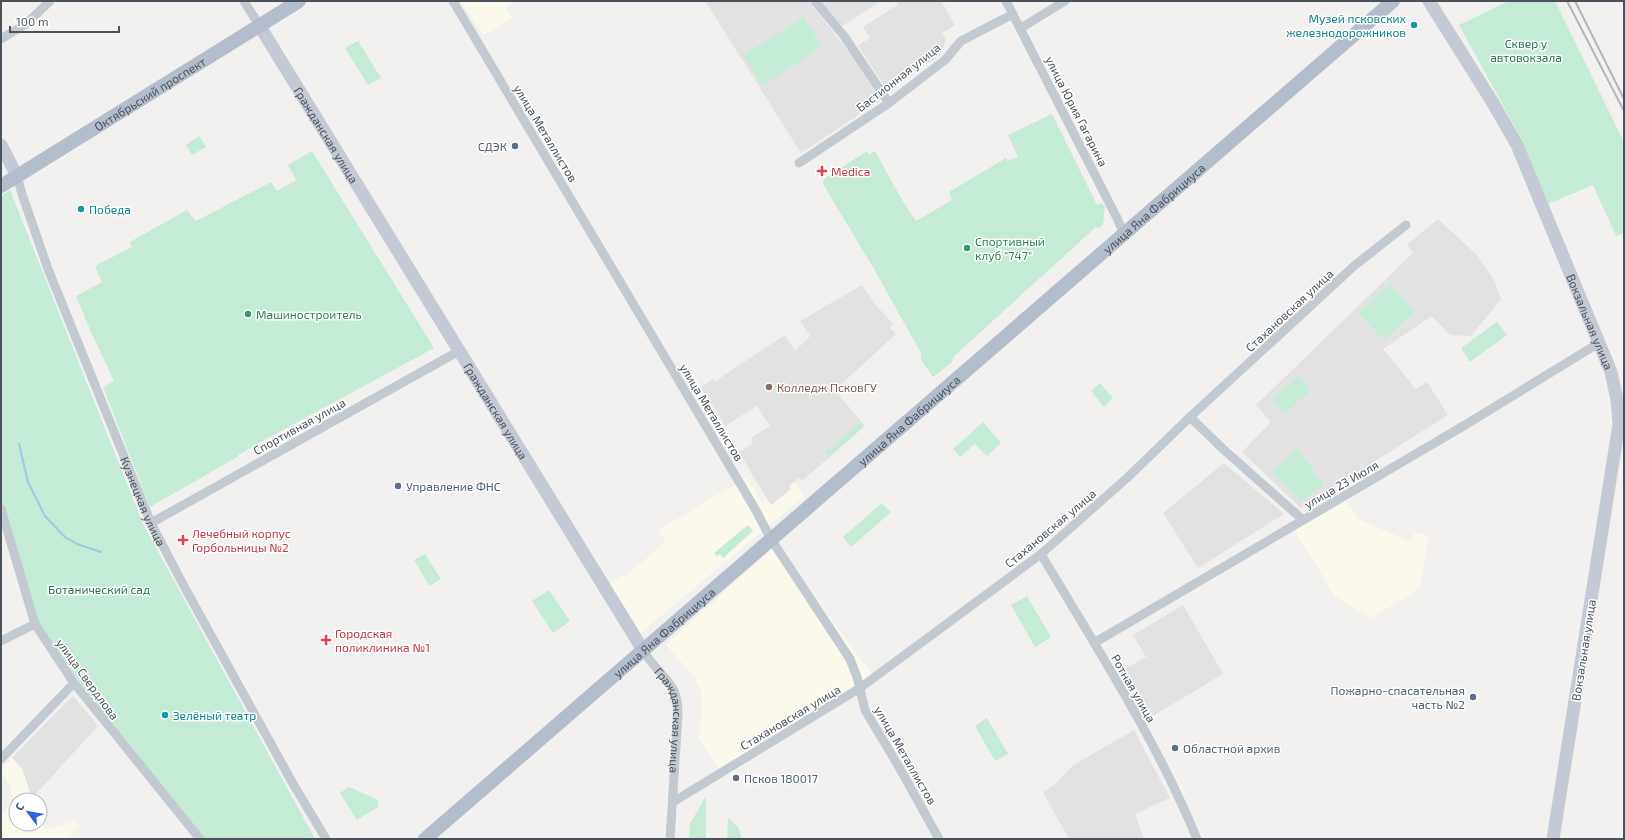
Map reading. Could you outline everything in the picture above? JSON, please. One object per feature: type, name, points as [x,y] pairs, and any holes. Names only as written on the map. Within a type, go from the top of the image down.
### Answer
[{"type":"main road","name":"Октябрьский проспект","points":[[1,186],[299,1]]},
{"type":"main road","name":"улица Яна Фабрициуса","points":[[425,839],[1393,1]]},
{"type":"main road","name":"Вокзальная улица","points":[[1429,1],[1493,103],[1517,145],[1611,372],[1617,400],[1619,424],[1552,839]]},
{"type":"main road","name":"Гражданская улица","points":[[259,25],[643,650]]},
{"type":"main road","name":"Кузнецкая улица","points":[[1,145],[17,176]]},
{"type":"street","points":[[1,39],[26,24],[50,1]]},
{"type":"street","name":"Гражданская улица","points":[[244,1],[259,25]]},
{"type":"street","name":"улица Металлистов","points":[[453,1],[751,501],[771,539],[850,659],[860,688],[865,710],[939,839]]},
{"type":"street","points":[[815,1],[844,36],[889,103]]},
{"type":"street","name":"улица Юрия Гагарина","points":[[1006,1],[1124,234]]},
{"type":"street","points":[[1020,28],[1065,1]]},
{"type":"street","name":"Бастионная улица","points":[[799,163],[889,103],[945,60],[961,42],[1013,14]]},
{"type":"street","name":"Кузнецкая улица","points":[[17,176],[48,270],[151,523],[185,588],[292,782],[326,839]]},
{"type":"street","name":"Стахановская улица","points":[[673,802],[860,688],[1042,554],[1127,478],[1190,417],[1354,266],[1406,225]]},
{"type":"street","name":"улица 23 Июля","points":[[1094,643],[1599,344]]},
{"type":"street","name":"Спортивная улица","points":[[151,523],[459,351]]},
{"type":"street","points":[[1190,417],[1222,449],[1303,520]]},
{"type":"street","name":"улица Свердлова","points":[[1,509],[35,624],[74,683],[200,839]]},
{"type":"street","name":"Ротная улица","points":[[1042,554],[1165,769],[1197,839]]},
{"type":"street","points":[[1,641],[35,624]]},
{"type":"street","name":"Гражданская улица","points":[[643,650],[647,658],[674,691],[677,701],[678,714],[670,839]]},
{"type":"street","points":[[1,759],[74,683]]},
{"type":"shaded area","points":[[461,1],[514,1],[505,7],[512,18],[483,35]]},
{"type":"shaded area","points":[[705,1],[809,1],[853,57],[881,100],[801,153]]},
{"type":"shaded area","points":[[820,1],[881,1],[842,26]]},
{"type":"shaded area","points":[[896,1],[941,1],[955,25],[942,33],[946,40],[940,56],[886,88],[858,46],[870,38],[863,27],[898,5]]},
{"type":"shaded area","points":[[1438,219],[1477,255],[1494,280],[1501,299],[1471,336],[1450,335],[1432,316],[1383,349],[1416,389],[1427,382],[1448,415],[1301,508],[1242,452],[1271,422],[1256,405],[1413,253],[1407,245]]},
{"type":"shaded area","name":"Колледж ПсковГУ","points":[[862,285],[875,304],[893,324],[890,328],[896,334],[835,390],[865,426],[802,481],[799,478],[789,486],[791,489],[771,505],[739,452],[752,444],[751,438],[770,426],[757,406],[725,426],[701,387],[713,379],[715,382],[785,335],[795,351],[810,336],[800,321]]},
{"type":"shaded area","points":[[1224,463],[1284,514],[1198,568],[1163,513]]},
{"type":"shaded area","points":[[747,477],[762,503],[767,499],[772,505],[791,489],[789,487],[794,482],[804,496],[632,640],[602,591],[612,582],[624,575],[626,576],[665,542],[659,530]]},
{"type":"shaded area","points":[[1345,499],[1360,520],[1411,542],[1415,532],[1429,536],[1420,588],[1372,618],[1335,596],[1294,530]]},
{"type":"shaded area","points":[[776,545],[877,681],[725,777],[699,738],[701,691],[694,676],[666,645]]},
{"type":"shaded area","points":[[1183,605],[1223,674],[1151,717],[1123,670],[1146,657],[1133,635]]},
{"type":"shaded area","points":[[73,696],[98,726],[38,792],[30,792],[22,768],[12,758]]},
{"type":"shaded area","points":[[1134,730],[1170,798],[1135,814],[1144,839],[1069,839],[1043,792],[1054,785],[1072,766]]},
{"type":"shaded area","points":[[12,758],[22,768],[30,792],[11,792],[9,781],[1,773],[1,770]]},
{"type":"shaded area","points":[[8,807],[8,832],[48,832],[48,829],[75,821],[80,826],[68,839],[1,839],[1,810],[4,812]]},
{"type":"green space","name":"Сквер у автовокзала","points":[[1509,1],[1555,1],[1624,142],[1624,233],[1616,236],[1593,185],[1548,204],[1522,140],[1459,25]]},
{"type":"green space","points":[[804,17],[822,47],[762,86],[743,55]]},
{"type":"green space","points":[[358,41],[381,78],[368,85],[345,48]]},
{"type":"green space","name":"Спортивный клуб \"747\"","points":[[1052,114],[1097,205],[1100,203],[1105,206],[1103,224],[1099,228],[1096,227],[953,357],[952,362],[933,377],[921,360],[921,353],[874,269],[823,184],[824,179],[867,151],[869,154],[875,151],[902,200],[916,221],[952,200],[949,192],[1006,158],[1008,161],[1018,157],[1008,135]]},
{"type":"green space","points":[[199,136],[206,147],[192,155],[186,145]]},
{"type":"green space","name":"Машиностроитель","points":[[312,151],[434,348],[257,444],[238,455],[239,456],[150,507],[103,387],[114,381],[76,296],[102,282],[95,266],[132,247],[130,242],[187,210],[196,221],[271,182],[277,191],[296,180],[288,165]]},
{"type":"green space","name":"Ботанический сад","points":[[10,190],[143,524],[315,839],[204,839],[86,691],[39,624],[1,506],[1,196]]},
{"type":"green space","points":[[1390,284],[1415,311],[1384,340],[1358,313]]},
{"type":"green space","points":[[1497,322],[1507,335],[1470,362],[1461,348]]},
{"type":"green space","points":[[1299,376],[1311,390],[1285,414],[1272,399]]},
{"type":"green space","points":[[1100,383],[1113,398],[1104,407],[1091,391]]},
{"type":"green space","points":[[861,422],[864,426],[829,457],[825,452]]},
{"type":"green space","points":[[983,422],[1001,443],[987,456],[975,444],[960,457],[953,449]]},
{"type":"green space","points":[[1297,448],[1324,485],[1301,501],[1273,473]]},
{"type":"green space","points":[[882,503],[891,512],[851,547],[843,537]]},
{"type":"green space","points":[[748,525],[753,531],[723,558],[720,554],[717,556],[714,553]]},
{"type":"green space","points":[[425,554],[441,579],[429,586],[414,560]]},
{"type":"green space","points":[[549,590],[570,621],[553,633],[532,601]]},
{"type":"green space","points":[[1027,596],[1051,637],[1035,647],[1011,605]]},
{"type":"green space","points":[[987,718],[1008,754],[995,761],[975,726]]},
{"type":"green space","points":[[349,787],[378,800],[378,807],[357,820],[340,793]]},
{"type":"green space","points":[[706,796],[706,839],[689,839],[690,824]]},
{"type":"green space","points":[[728,818],[738,827],[742,839],[727,839]]},
{"type":"waterway","points":[[19,444],[28,482],[45,516],[65,537],[77,544],[101,552]]},
{"type":"railway","points":[[1567,1],[1624,111]]},
{"type":"railway","points":[[1575,1],[1624,99]]},
{"type":"place","name":"Музей псковских железнодорожников","points":[[1414,25]]},
{"type":"place","name":"СДЭК","points":[[515,146]]},
{"type":"place","name":"Medica","points":[[822,171]]},
{"type":"place","name":"Победа","points":[[81,209]]},
{"type":"place","name":"Спортивный клуб \"747\"","points":[[967,248]]},
{"type":"place","name":"Машиностроитель","points":[[248,314]]},
{"type":"place","name":"Колледж ПсковГУ","points":[[769,387]]},
{"type":"place","name":"Управление ФНС","points":[[398,486]]},
{"type":"place","name":"Лечебный корпус Горбольницы №2","points":[[183,540]]},
{"type":"place","name":"Городская поликлиника №1","points":[[326,640]]},
{"type":"place","name":"Пожарно-спасательная часть №2","points":[[1473,697]]},
{"type":"place","name":"Зелёный театр","points":[[165,715]]},
{"type":"place","name":"Областной архив","points":[[1175,748]]},
{"type":"place","name":"Псков 180017","points":[[736,778]]}]
